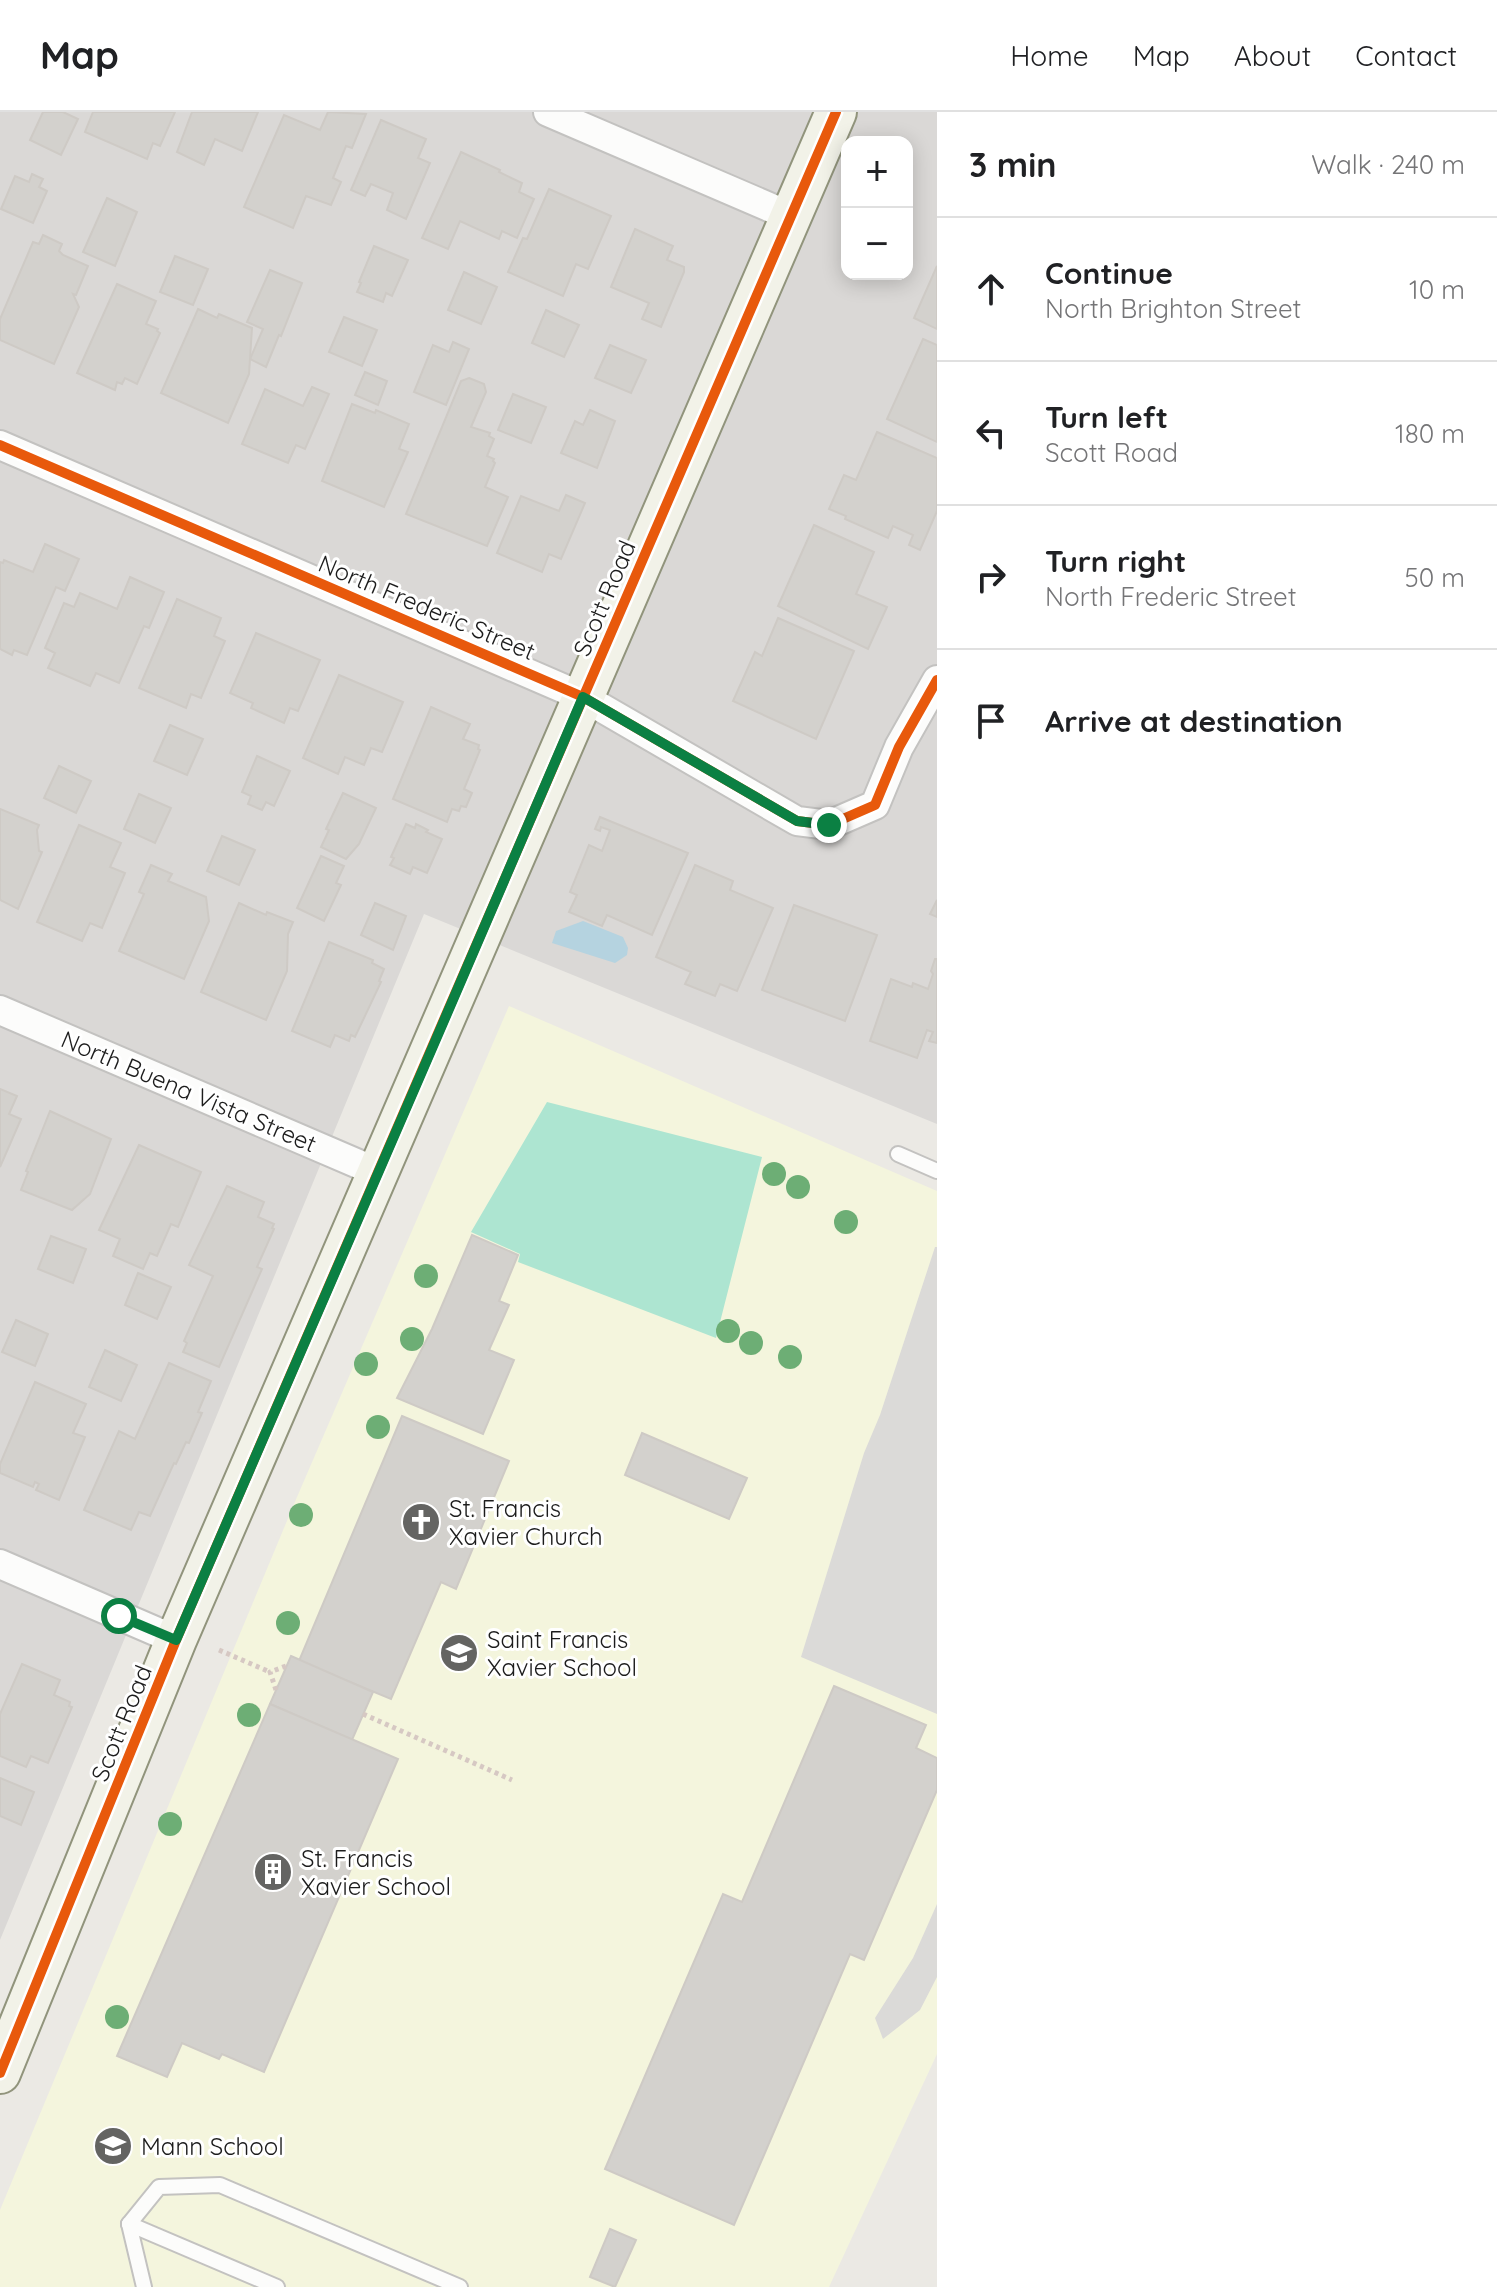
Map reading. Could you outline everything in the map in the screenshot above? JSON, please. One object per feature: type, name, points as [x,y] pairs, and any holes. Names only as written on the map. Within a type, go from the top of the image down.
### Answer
[{"type":"street","points":[[548,112],[790,216]]},
{"type":"street","name":"Scott Road","points":[[0,2073],[176,1640],[836,112]]},
{"type":"street","name":"North Frederic Street","points":[[0,445],[583,697],[797,821],[829,825],[875,805],[899,747],[937,680]]},
{"type":"street","name":"North Buena Vista Street","points":[[0,1010],[377,1172]]},
{"type":"street","points":[[0,1564],[176,1640]]},
{"type":"lane","points":[[898,1154],[937,1171]]},
{"type":"lane","points":[[129,2224],[159,2187],[220,2185],[460,2287]]},
{"type":"lane","points":[[129,2224],[144,2287]]},
{"type":"lane","points":[[129,2224],[277,2287]]},
{"type":"path","points":[[219,1650],[270,1672],[286,1666]]},
{"type":"path","points":[[270,1672],[276,1690]]},
{"type":"path","points":[[363,1714],[512,1780]]},
{"type":"shaded area","points":[[0,112],[937,112],[937,1124],[424,914],[0,1940]]},
{"type":"shaded area","points":[[509,1006],[937,1191],[937,2054],[829,2287],[0,2287],[0,2210],[294,1504]]},
{"type":"shaded area","points":[[935,1247],[937,1714],[801,1657],[864,1453],[880,1415]]},
{"type":"shaded area","points":[[937,1904],[937,1977],[920,2010],[883,2039],[875,2018],[913,1958]]},
{"type":"green space","points":[[547,1102],[762,1157],[716,1338],[518,1262],[520,1254],[471,1232]]},
{"type":"water","points":[[583,921],[623,937],[628,948],[627,955],[615,963],[552,943],[556,931]]},
{"type":"building","points":[[43,112],[63,112],[78,119],[61,155],[30,140]]},
{"type":"building","points":[[93,112],[175,112],[160,146],[153,143],[147,159],[85,132]]},
{"type":"building","points":[[192,112],[258,112],[242,151],[215,139],[204,165],[177,152]]},
{"type":"building","points":[[328,112],[366,114],[352,148],[346,146],[333,178],[341,182],[331,205],[306,196],[293,228],[244,207],[284,115],[320,130]]},
{"type":"building","points":[[381,120],[426,139],[418,158],[430,163],[406,219],[387,210],[393,193],[371,184],[365,196],[351,190]]},
{"type":"building","points":[[461,152],[522,183],[519,192],[534,199],[517,238],[502,231],[499,239],[460,221],[448,249],[422,238]]},
{"type":"building","points":[[32,174],[43,179],[39,187],[47,191],[33,223],[1,209],[15,176],[29,182]]},
{"type":"building","points":[[549,189],[611,216],[588,269],[576,264],[563,296],[508,272],[523,238],[527,239]]},
{"type":"building","points":[[107,198],[137,212],[115,266],[83,252]]},
{"type":"building","points":[[635,229],[673,246],[667,260],[684,267],[661,327],[642,319],[649,303],[611,287]]},
{"type":"building","points":[[43,235],[62,244],[59,251],[63,255],[88,266],[76,295],[73,294],[79,307],[54,364],[0,340],[0,319],[33,242],[39,244]]},
{"type":"building","points":[[374,246],[408,260],[392,296],[386,293],[383,302],[357,292]]},
{"type":"building","points":[[175,256],[208,269],[193,305],[160,292]]},
{"type":"building","points":[[937,266],[937,329],[914,318]]},
{"type":"building","points":[[270,270],[302,283],[266,367],[250,359],[263,329],[247,322]]},
{"type":"building","points":[[464,272],[497,287],[481,324],[448,310]]},
{"type":"building","points":[[117,284],[156,301],[146,324],[160,333],[137,384],[125,378],[122,384],[117,382],[115,390],[77,373]]},
{"type":"building","points":[[198,309],[252,328],[249,374],[228,423],[161,393]]},
{"type":"building","points":[[546,310],[579,325],[564,357],[532,343]]},
{"type":"building","points":[[344,317],[377,330],[362,366],[329,352]]},
{"type":"building","points":[[923,339],[937,345],[937,442],[887,419]]},
{"type":"building","points":[[453,342],[469,349],[446,405],[414,392],[433,345],[449,352]]},
{"type":"building","points":[[610,345],[646,360],[631,393],[595,378]]},
{"type":"building","points":[[365,372],[387,381],[378,405],[355,395]]},
{"type":"building","points":[[469,378],[484,384],[486,392],[471,427],[490,433],[489,436],[494,439],[487,456],[495,463],[485,487],[508,497],[487,546],[406,514],[461,381]]},
{"type":"building","points":[[312,387],[329,394],[305,449],[296,445],[288,463],[242,444],[265,389],[303,406]]},
{"type":"building","points":[[513,394],[546,407],[531,443],[498,430]]},
{"type":"building","points":[[352,404],[409,424],[399,449],[408,452],[384,507],[322,481]]},
{"type":"building","points":[[590,410],[615,421],[597,468],[561,453],[575,421],[583,425]]},
{"type":"building","points":[[877,432],[937,458],[937,511],[920,550],[909,545],[913,535],[893,526],[888,538],[829,509],[844,475],[856,480]]},
{"type":"building","points":[[566,495],[585,503],[561,559],[549,554],[542,572],[497,553],[521,496],[559,511]]},
{"type":"building","points":[[814,525],[874,552],[856,594],[887,607],[868,649],[778,606]]},
{"type":"building","points":[[45,544],[79,559],[65,591],[56,587],[27,655],[14,650],[12,655],[0,649],[0,562],[4,560],[33,572]]},
{"type":"building","points":[[130,577],[164,592],[149,628],[144,626],[119,683],[96,673],[90,686],[48,668],[55,653],[45,648],[64,603],[74,607],[80,593],[117,609]]},
{"type":"building","points":[[177,599],[221,618],[214,636],[225,641],[201,698],[191,694],[186,708],[139,688]]},
{"type":"building","points":[[778,618],[854,651],[816,739],[733,701],[755,652],[762,656]]},
{"type":"building","points":[[256,633],[320,660],[298,711],[290,708],[284,723],[251,708],[253,703],[230,693]]},
{"type":"building","points":[[339,675],[403,702],[382,752],[371,748],[364,765],[345,757],[338,774],[303,758]]},
{"type":"building","points":[[431,707],[470,724],[463,739],[479,745],[480,750],[464,789],[472,793],[466,807],[461,806],[459,811],[452,809],[447,822],[393,799]]},
{"type":"building","points":[[170,725],[203,739],[187,775],[154,761]]},
{"type":"building","points":[[257,756],[290,771],[274,806],[266,802],[262,810],[248,804],[251,796],[242,792]]},
{"type":"building","points":[[59,766],[91,781],[76,813],[44,798]]},
{"type":"building","points":[[343,793],[376,808],[359,844],[346,859],[321,847]]},
{"type":"building","points":[[139,794],[171,808],[155,843],[124,829]]},
{"type":"building","points":[[0,809],[39,825],[39,851],[42,852],[18,909],[0,900]]},
{"type":"building","points":[[600,817],[688,853],[652,935],[607,915],[602,926],[569,912],[577,895],[570,892],[589,845],[602,851],[610,830],[595,829]]},
{"type":"building","points":[[406,824],[415,828],[416,824],[442,839],[427,873],[413,867],[410,874],[390,865]]},
{"type":"building","points":[[79,825],[121,843],[110,867],[125,873],[102,928],[90,923],[82,941],[37,922]]},
{"type":"building","points":[[222,836],[255,850],[239,885],[207,871]]},
{"type":"building","points":[[321,856],[344,866],[336,883],[341,885],[324,921],[297,908]]},
{"type":"building","points":[[151,865],[172,874],[168,881],[206,897],[209,921],[184,979],[119,951],[144,894],[139,892]]},
{"type":"building","points":[[695,865],[733,881],[730,890],[773,908],[737,991],[720,984],[715,996],[685,984],[691,972],[656,957]]},
{"type":"building","points":[[937,900],[937,917],[930,914]]},
{"type":"building","points":[[239,903],[293,922],[288,934],[287,971],[266,1020],[201,992]]},
{"type":"building","points":[[375,903],[406,916],[393,950],[361,935]]},
{"type":"building","points":[[794,905],[877,935],[845,1021],[762,990]]},
{"type":"building","points":[[329,942],[373,960],[372,963],[384,969],[355,1037],[351,1035],[349,1041],[335,1035],[330,1047],[292,1031]]},
{"type":"building","points":[[935,959],[937,1043],[929,1041],[933,1032],[927,1030],[917,1058],[870,1041],[891,979],[928,989]]},
{"type":"building","points":[[0,1089],[17,1096],[9,1114],[21,1119],[0,1167]]},
{"type":"building","points":[[50,1111],[111,1139],[90,1194],[72,1210],[21,1190]]},
{"type":"building","points":[[139,1145],[201,1172],[178,1227],[171,1224],[157,1256],[150,1253],[143,1269],[113,1256],[120,1239],[99,1230]]},
{"type":"building","points":[[227,1186],[264,1202],[258,1217],[274,1224],[274,1229],[257,1267],[262,1269],[219,1367],[183,1352],[187,1343],[184,1341],[213,1276],[189,1265]]},
{"type":"building","points":[[472,1235],[518,1255],[499,1301],[509,1305],[489,1350],[514,1360],[483,1434],[397,1398],[432,1329]]},
{"type":"building","points":[[51,1236],[86,1249],[73,1283],[38,1269]]},
{"type":"building","points":[[138,1273],[171,1287],[157,1319],[125,1305]]},
{"type":"building","points":[[16,1320],[48,1334],[35,1366],[2,1352]]},
{"type":"building","points":[[105,1350],[137,1365],[121,1401],[89,1387]]},
{"type":"building","points":[[169,1363],[211,1381],[189,1443],[186,1442],[174,1463],[150,1516],[139,1512],[131,1530],[84,1510],[119,1431],[135,1439]]},
{"type":"building","points":[[35,1382],[86,1404],[73,1433],[85,1437],[59,1500],[36,1490],[39,1484],[35,1482],[33,1487],[0,1473],[0,1464]]},
{"type":"building","name":"St. Francis Xavier Church","points":[[402,1416],[509,1461],[456,1589],[441,1582],[391,1699],[299,1661]]},
{"type":"building","points":[[642,1433],[747,1478],[729,1519],[625,1475]]},
{"type":"building","points":[[291,1656],[373,1692],[352,1740],[270,1704]]},
{"type":"building","points":[[22,1664],[60,1680],[54,1695],[70,1702],[69,1706],[72,1707],[48,1763],[31,1756],[26,1767],[0,1756],[0,1714]]},
{"type":"building","points":[[834,1686],[926,1725],[916,1748],[937,1758],[937,1790],[864,1960],[850,1954],[734,2225],[605,2169],[723,1894],[742,1902]]},
{"type":"building","name":"St. Francis Xavier School","points":[[270,1704],[398,1759],[264,2072],[222,2054],[219,2059],[182,2043],[167,2077],[117,2056]]},
{"type":"building","points":[[0,1778],[34,1792],[21,1825],[0,1816]]},
{"type":"building","points":[[610,2229],[636,2240],[615,2287],[590,2277]]},
{"type":"cycle path","points":[[0,2073],[176,1640],[836,112]]},
{"type":"cycle path","points":[[0,445],[583,697],[797,821],[829,825],[875,805],[899,747],[937,680]]},
{"type":"place","name":"St. Francis Xavier Church","points":[[421,1522]]},
{"type":"place","name":"Saint Francis Xavier School","points":[[459,1653]]},
{"type":"place","name":"St. Francis Xavier School","points":[[273,1872]]},
{"type":"place","name":"Mann School","points":[[113,2146]]},
{"type":"route","points":[[119,1616],[176,1640],[583,697],[797,821],[829,825]]}]
